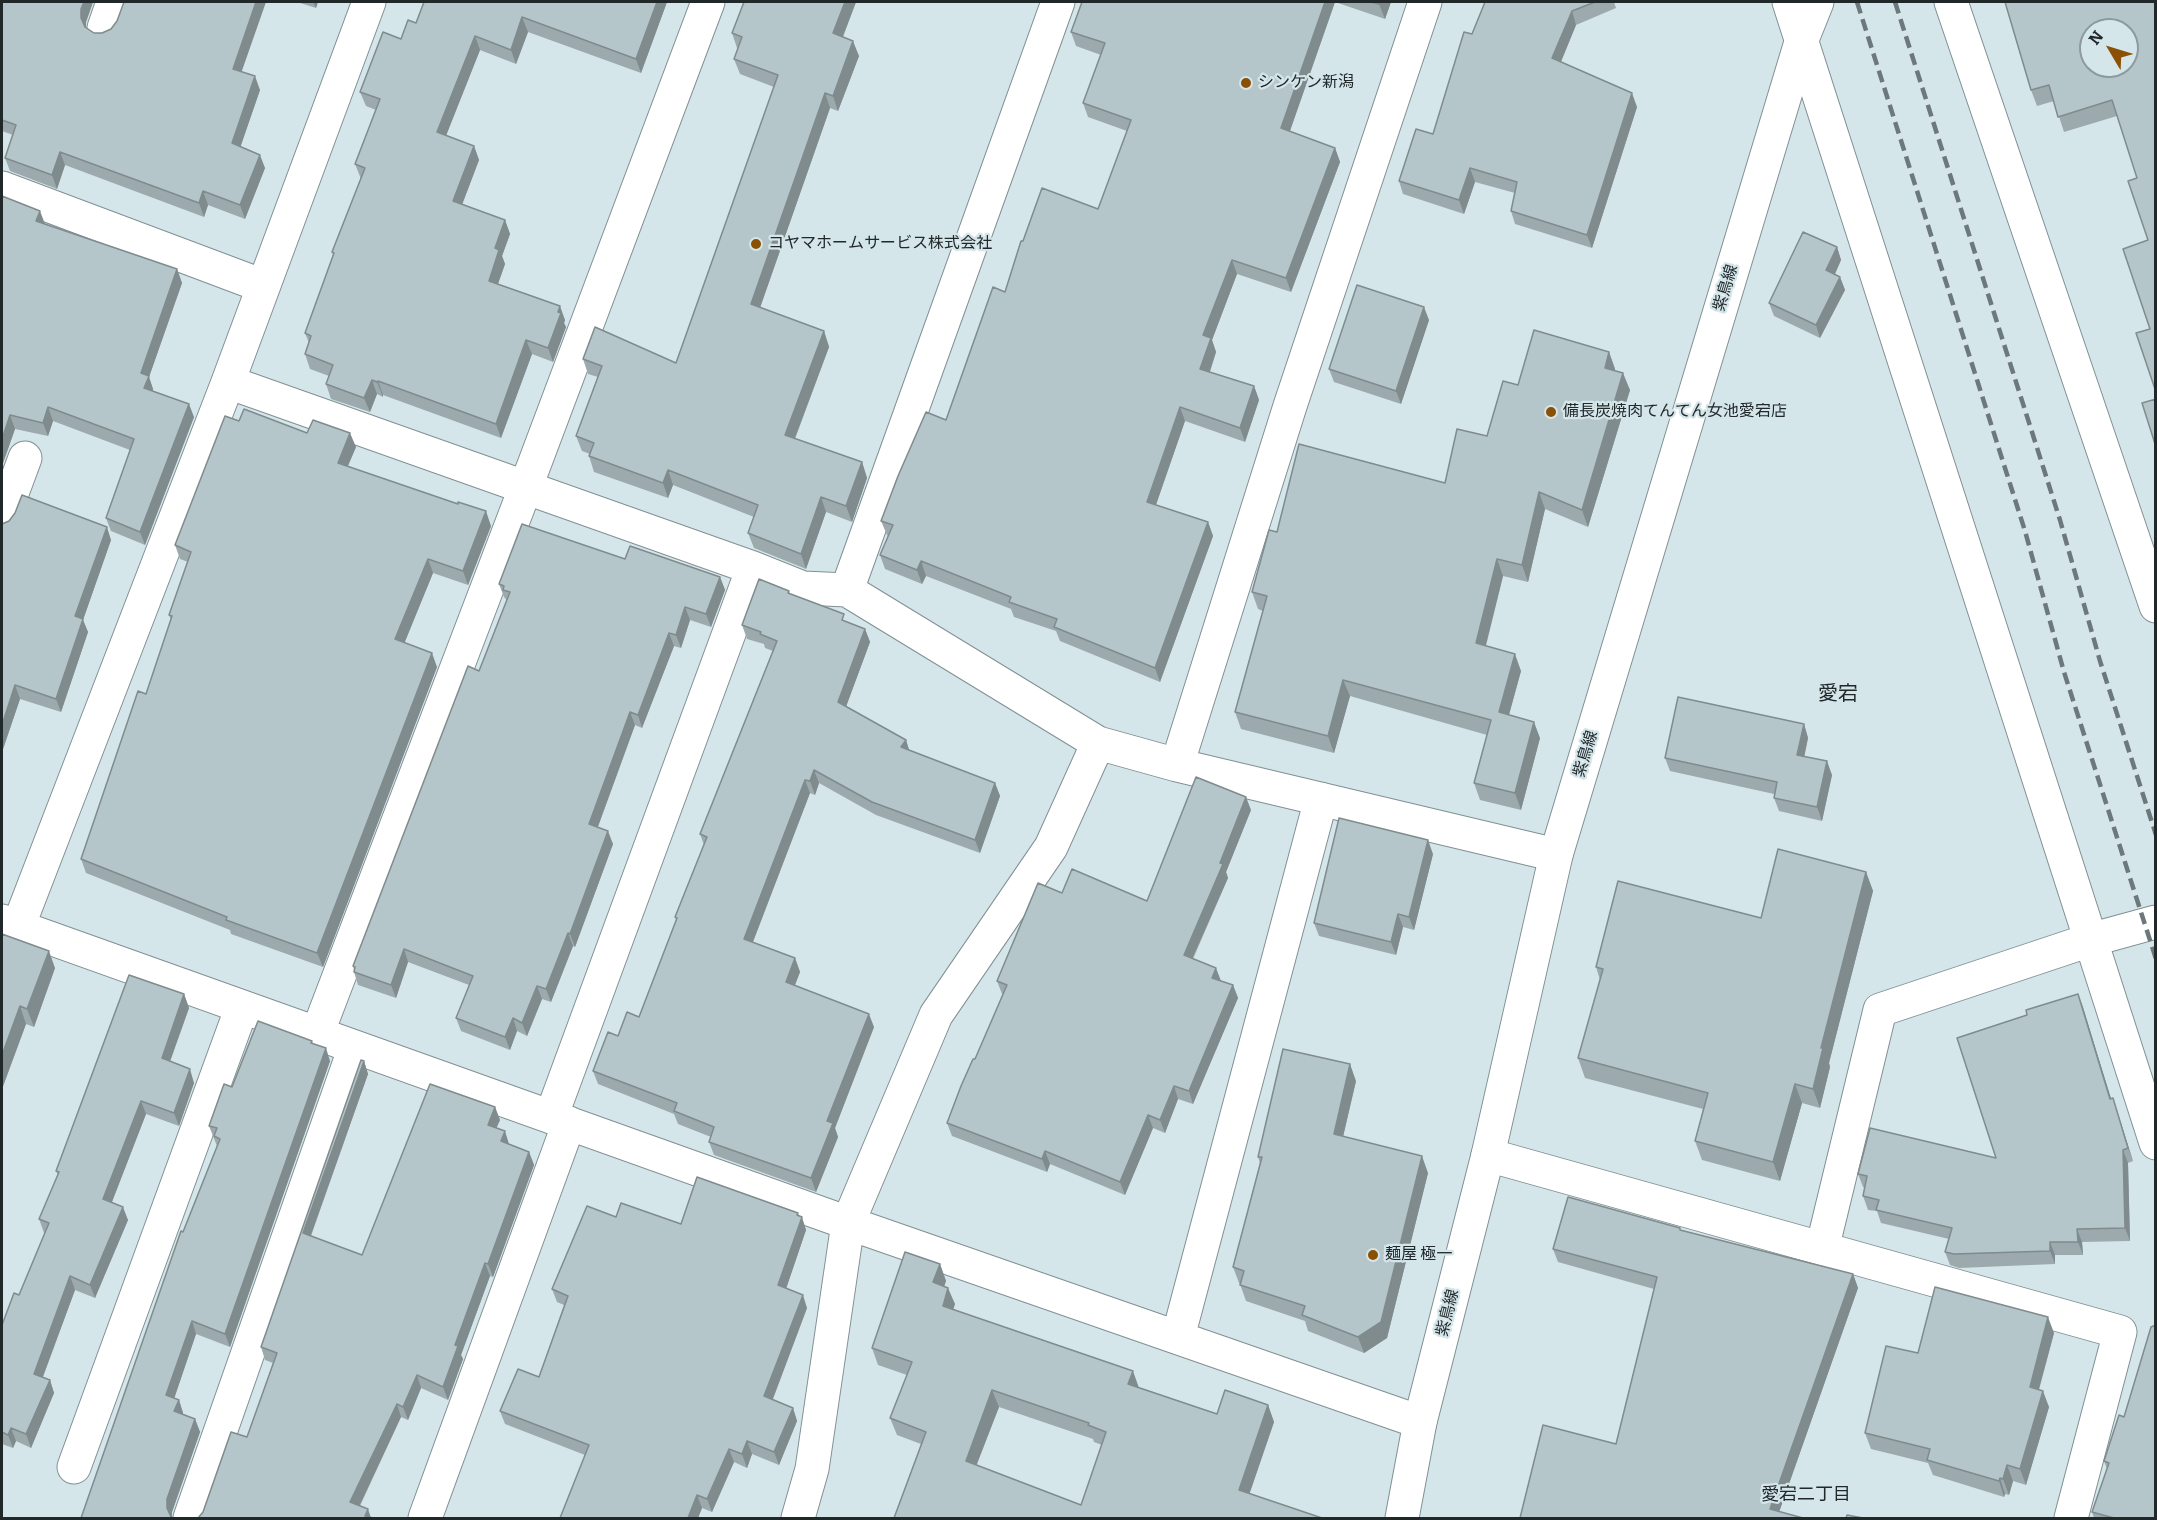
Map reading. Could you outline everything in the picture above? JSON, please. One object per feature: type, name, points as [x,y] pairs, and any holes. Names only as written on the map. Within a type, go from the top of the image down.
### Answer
[{"type":"street","points":[[369,2],[228,382],[10,924],[848,1223],[1420,1422]]},
{"type":"street","points":[[317,1034],[708,2]]},
{"type":"street","points":[[847,590],[1058,2]]},
{"type":"street","points":[[1177,765],[1290,406],[1425,2]]},
{"type":"street","points":[[1789,2],[2156,1143]]},
{"type":"street","name":"紫鳥線","points":[[1402,1518],[1420,1422],[1488,1155],[1556,855],[1802,42],[1817,2]]},
{"type":"street","points":[[1951,2],[2156,606]]},
{"type":"street","points":[[2,188],[263,286]]},
{"type":"street","points":[[228,382],[753,568],[803,588],[847,590],[1098,744],[1177,765],[1556,855]]},
{"type":"street","points":[[2,520],[25,458]]},
{"type":"street","points":[[425,1518],[560,1120],[753,568]]},
{"type":"street","points":[[798,1518],[812,1469],[848,1223],[936,1015],[1052,847],[1098,744]]},
{"type":"street","points":[[1178,1337],[1321,799]]},
{"type":"street","points":[[1822,1249],[1880,1010],[2090,940],[2156,922]]},
{"type":"street","points":[[74,1467],[242,1007]]},
{"type":"street","points":[[190,1518],[355,1047]]},
{"type":"street","points":[[1488,1155],[2120,1332],[2072,1518]]},
{"type":"building","points":[[2,2],[84,2],[81,18],[85,27],[94,33],[102,33],[111,29],[117,21],[124,2],[256,2],[233,69],[255,76],[232,143],[260,155],[240,205],[203,191],[199,203],[60,152],[52,175],[5,158],[16,125],[2,120]]},
{"type":"building","points":[[424,2],[657,2],[636,59],[522,17],[511,50],[475,36],[437,132],[474,146],[453,201],[505,220],[495,248],[499,250],[489,281],[560,306],[558,312],[561,313],[548,348],[526,340],[496,424],[378,381],[372,380],[364,398],[326,384],[333,365],[305,354],[311,336],[305,333],[334,253],[332,252],[365,168],[355,164],[380,99],[360,92],[383,32],[401,39],[408,20],[416,23]]},
{"type":"building","points":[[744,2],[845,2],[833,33],[853,41],[833,96],[825,93],[751,304],[824,331],[785,435],[862,462],[846,506],[821,497],[801,554],[748,533],[758,505],[668,470],[663,483],[589,456],[594,443],[576,436],[602,366],[583,359],[595,327],[676,363],[778,75],[734,59],[742,37],[732,33]]},
{"type":"building","points":[[1082,2],[1325,2],[1281,128],[1335,148],[1286,278],[1232,260],[1203,335],[1211,338],[1200,369],[1254,386],[1240,428],[1180,407],[1147,502],[1208,522],[1155,668],[1054,627],[1057,619],[1009,602],[1011,597],[921,561],[917,570],[880,555],[893,525],[881,521],[926,412],[946,420],[993,287],[1005,292],[1021,241],[1023,241],[1042,188],[1098,209],[1131,120],[1083,103],[1105,43],[1071,32]]},
{"type":"building","points":[[1485,2],[1595,2],[1572,11],[1552,58],[1632,93],[1587,235],[1511,211],[1517,182],[1470,168],[1459,200],[1399,181],[1416,129],[1433,134],[1464,32],[1472,34]]},
{"type":"building","points":[[2005,2],[2156,2],[2156,392],[2136,333],[2150,329],[2123,249],[2148,240],[2128,181],[2137,178],[2112,100],[2058,117],[2049,85],[2031,90]]},
{"type":"building","points":[[2,196],[40,211],[36,221],[177,269],[141,373],[149,376],[144,388],[189,404],[140,532],[106,518],[134,439],[48,407],[43,423],[10,415],[2,439]]},
{"type":"building","points":[[1803,232],[1837,247],[1826,270],[1840,277],[1816,325],[1769,303]]},
{"type":"building","points":[[1357,285],[1424,307],[1396,391],[1329,369]]},
{"type":"building","points":[[1534,330],[1609,352],[1605,368],[1623,373],[1582,510],[1539,492],[1522,565],[1497,559],[1476,643],[1515,654],[1499,712],[1534,722],[1515,793],[1474,783],[1491,720],[1343,680],[1328,736],[1235,712],[1267,596],[1252,592],[1269,530],[1277,532],[1299,444],[1445,483],[1457,429],[1487,436],[1503,381],[1518,385]]},
{"type":"building","points":[[2156,399],[2156,447],[2142,403]]},
{"type":"building","points":[[244,409],[307,433],[313,420],[350,433],[338,463],[458,504],[458,502],[486,511],[463,571],[428,559],[395,639],[432,653],[317,953],[226,920],[227,917],[81,859],[138,691],[146,694],[172,616],[169,615],[191,552],[175,545],[225,416],[239,421]]},
{"type":"building","points":[[22,495],[107,527],[75,616],[83,619],[56,699],[15,685],[2,725],[2,524],[9,521],[15,513]]},
{"type":"building","points":[[522,524],[625,559],[630,546],[720,577],[706,614],[685,607],[676,635],[669,633],[638,715],[630,712],[589,824],[608,831],[570,934],[568,933],[546,989],[537,986],[522,1023],[513,1018],[505,1037],[456,1018],[473,976],[404,949],[391,985],[354,972],[355,967],[353,966],[468,666],[479,671],[510,592],[503,590],[504,586],[499,584]]},
{"type":"building","points":[[759,579],[789,591],[788,593],[844,614],[842,620],[865,629],[838,702],[906,740],[901,747],[995,783],[975,840],[872,802],[814,770],[810,781],[805,780],[744,939],[795,958],[786,982],[869,1014],[827,1121],[833,1123],[811,1178],[709,1142],[714,1127],[674,1111],[677,1103],[593,1071],[608,1032],[618,1036],[627,1012],[639,1017],[707,837],[700,834],[777,641],[742,625]]},
{"type":"building","points":[[1678,697],[1804,724],[1797,755],[1827,761],[1817,807],[1774,798],[1777,782],[1665,758]]},
{"type":"building","points":[[1196,777],[1246,797],[1220,863],[1223,864],[1184,955],[1216,968],[1212,978],[1233,985],[1189,1091],[1174,1086],[1160,1120],[1148,1115],[1120,1182],[1045,1151],[1042,1159],[947,1123],[961,1086],[1007,985],[997,981],[1038,883],[1062,893],[1072,869],[1147,901]]},
{"type":"building","points":[[1339,818],[1428,840],[1409,917],[1398,914],[1391,942],[1314,923]]},
{"type":"building","points":[[1778,849],[1866,872],[1821,1048],[1823,1048],[1813,1089],[1795,1084],[1773,1162],[1695,1141],[1708,1093],[1578,1058],[1603,969],[1596,967],[1618,881],[1761,918]]},
{"type":"building","points":[[2,934],[49,951],[27,1009],[20,1006],[2,1055]]},
{"type":"building","points":[[129,975],[184,994],[162,1058],[190,1069],[174,1113],[141,1101],[103,1199],[123,1207],[90,1285],[70,1276],[34,1374],[50,1380],[26,1434],[11,1428],[8,1435],[2,1432],[2,1325],[14,1293],[19,1295],[49,1223],[39,1219],[59,1172],[56,1171]]},
{"type":"building","points":[[2078,994],[2110,1099],[2113,1098],[2128,1148],[2123,1150],[2125,1228],[2077,1229],[2078,1242],[2050,1242],[2050,1251],[1954,1254],[1945,1252],[1952,1228],[1876,1210],[1879,1200],[1863,1196],[1867,1176],[1858,1174],[1870,1128],[1996,1158],[1957,1038],[2027,1015],[2026,1010]]},
{"type":"building","points":[[258,1021],[326,1048],[225,1334],[192,1321],[166,1395],[179,1400],[174,1411],[195,1419],[167,1499],[167,1508],[173,1518],[81,1518],[181,1231],[183,1232],[220,1139],[214,1136],[217,1128],[209,1126],[224,1084],[232,1087]]},
{"type":"building","points":[[1283,1049],[1350,1064],[1334,1134],[1422,1156],[1381,1322],[1358,1337],[1302,1315],[1305,1306],[1240,1285],[1244,1271],[1233,1267],[1262,1157],[1258,1157]]},
{"type":"building","points":[[361,1060],[364,1061],[303,1233],[362,1255],[430,1084],[495,1107],[488,1125],[505,1131],[501,1141],[529,1152],[488,1264],[485,1263],[455,1345],[458,1346],[443,1387],[417,1375],[403,1407],[397,1404],[350,1502],[368,1509],[365,1516],[373,1518],[198,1518],[203,1512],[231,1432],[247,1437],[277,1353],[261,1347]]},
{"type":"building","points":[[697,1177],[798,1213],[797,1215],[802,1217],[778,1285],[803,1295],[764,1396],[793,1408],[774,1452],[747,1441],[742,1454],[729,1449],[707,1499],[697,1495],[688,1518],[560,1518],[589,1445],[500,1411],[518,1369],[539,1377],[568,1296],[552,1289],[587,1206],[616,1217],[621,1203],[681,1224]]},
{"type":"building","points":[[1568,1197],[1680,1228],[1680,1230],[1853,1274],[1770,1509],[1803,1518],[1520,1518],[1543,1425],[1616,1444],[1657,1277],[1553,1249]]},
{"type":"building","points":[[905,1252],[940,1264],[933,1282],[948,1288],[943,1306],[1133,1371],[1128,1384],[1217,1414],[1225,1390],[1268,1405],[1239,1490],[1322,1518],[894,1518],[926,1432],[890,1418],[912,1362],[872,1348]],"holes":[[[992,1390],[1089,1423],[1088,1425],[1106,1432],[1081,1505],[966,1461]]]},
{"type":"building","points":[[1935,1287],[2048,1317],[2030,1387],[2043,1391],[2020,1469],[2007,1465],[2003,1479],[2000,1478],[1999,1481],[1927,1460],[1930,1449],[1865,1433],[1886,1346],[1918,1353]]},
{"type":"building","points":[[2156,1325],[2156,1518],[2114,1518],[2092,1512],[2109,1463],[2104,1461],[2119,1415],[2124,1417],[2151,1327]]},
{"type":"building","points":[[1847,1515],[1863,1518],[1846,1518]]},
{"type":"railway","points":[[1857,2],[2025,531],[2064,672],[2156,959]]},
{"type":"railway","points":[[1895,2],[2060,520],[2100,661],[2156,835]]},
{"type":"place","name":"シンケン新潟","points":[[1246,83]]},
{"type":"place","name":"コヤマホームサービス株式会社","points":[[756,244]]},
{"type":"place","name":"備長炭焼肉てんてん女池愛宕店","points":[[1551,412]]},
{"type":"place","name":"麺屋 極一","points":[[1373,1255]]},
{"type":"district","name":"愛宕","points":[[1838,694]]},
{"type":"district","name":"愛宕二丁目","points":[[1806,1495]]}]
